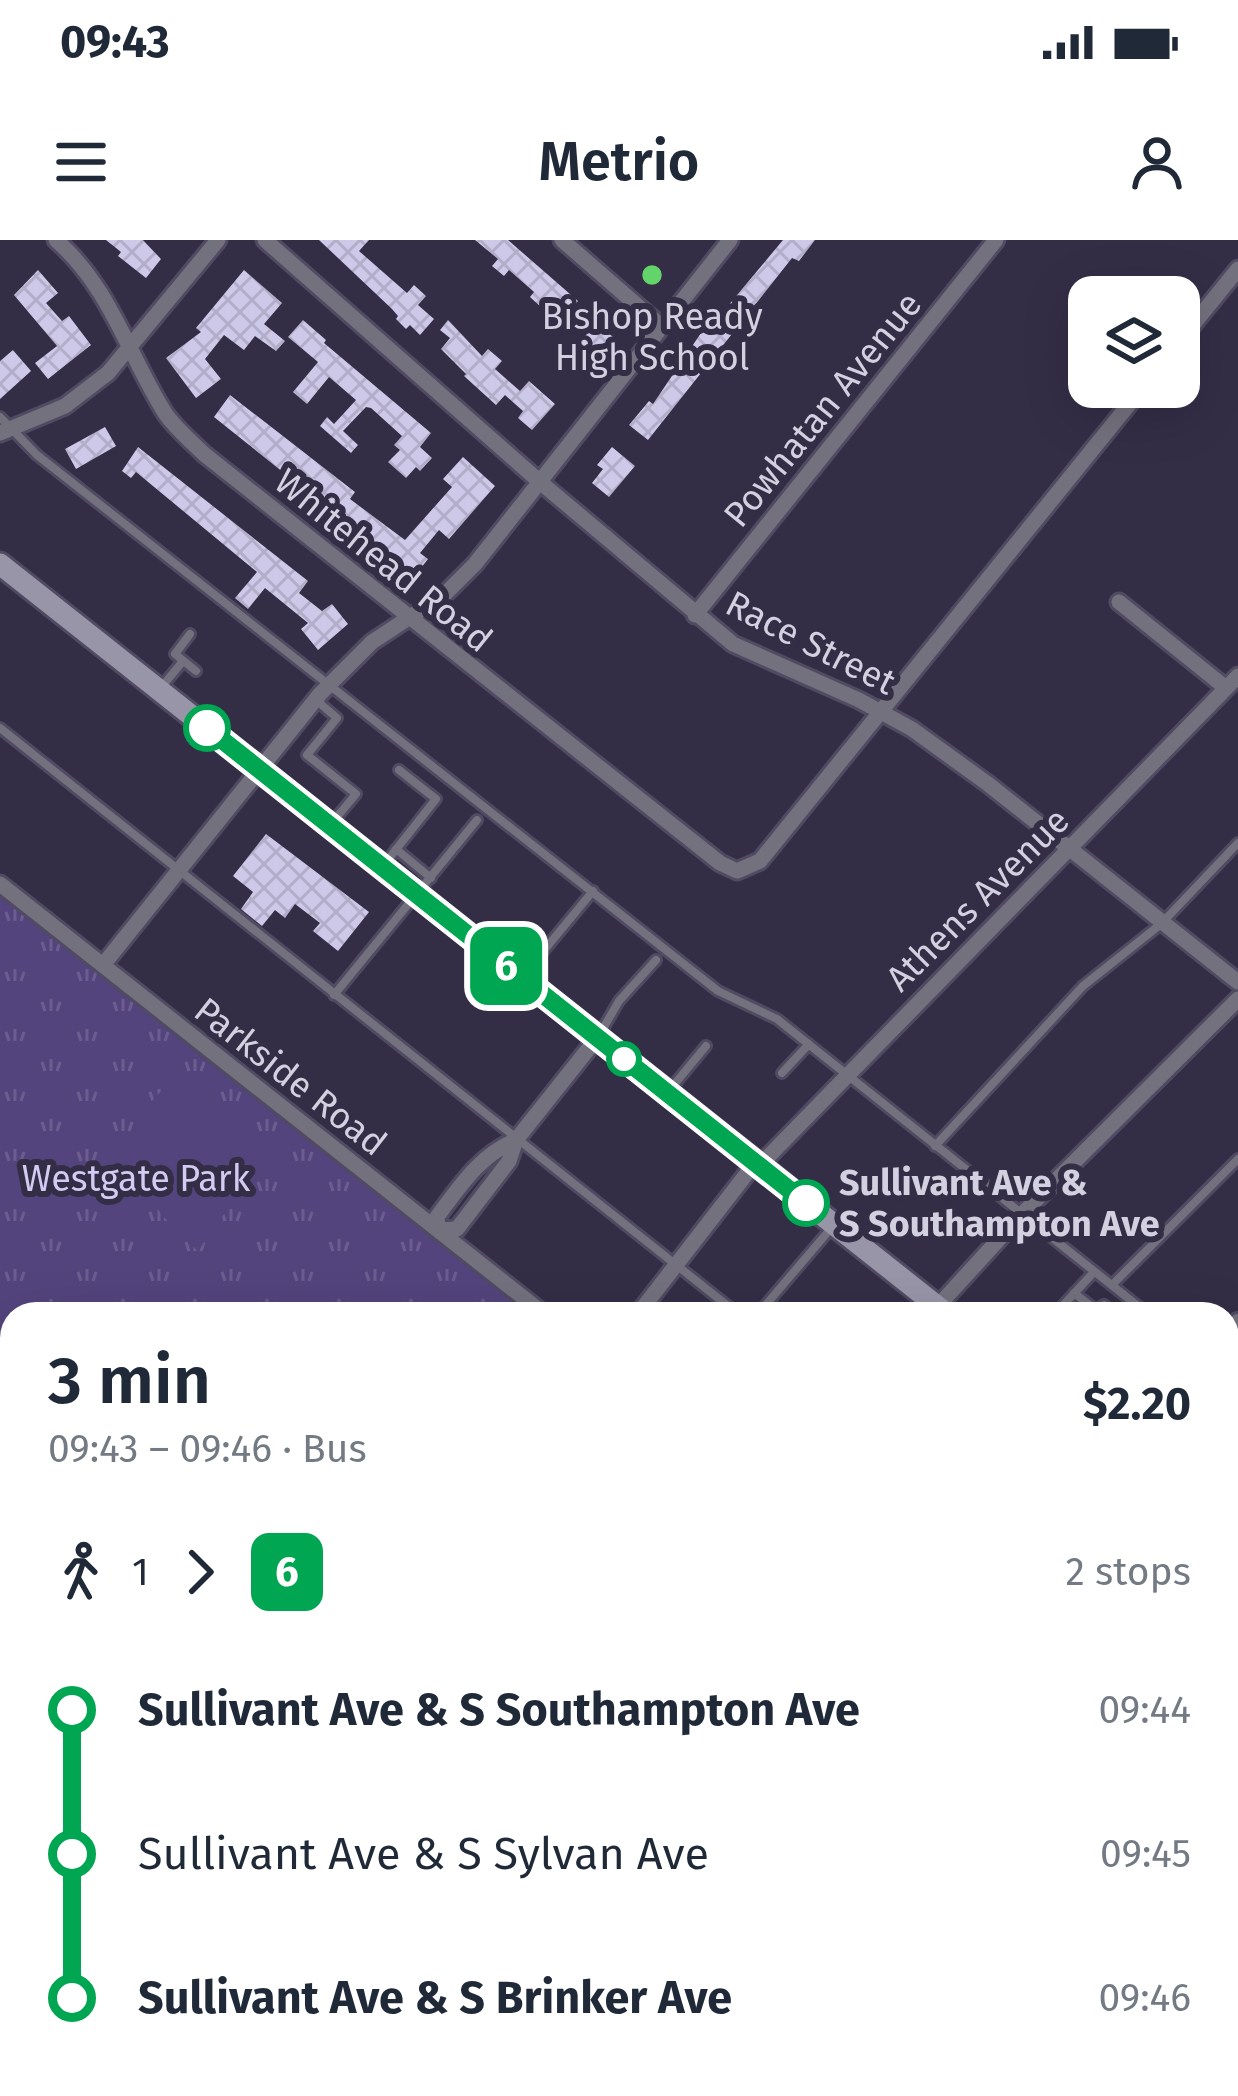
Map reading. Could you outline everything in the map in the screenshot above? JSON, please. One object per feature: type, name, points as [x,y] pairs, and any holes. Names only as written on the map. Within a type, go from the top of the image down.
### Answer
[{"type":"main road","points":[[0,564],[330,826],[389,858],[521,978],[926,1302]]},
{"type":"street","name":"Whitehead Road","points":[[56,240],[87,269],[168,417],[203,454],[703,850],[737,871],[760,861],[882,712]]},
{"type":"street","points":[[4,426],[64,406],[89,390],[130,349],[218,240]]},
{"type":"street","name":"Race Street","points":[[265,240],[733,644],[882,712],[988,784],[1238,982]]},
{"type":"street","points":[[562,240],[662,327]]},
{"type":"street","points":[[103,965],[330,683],[372,642],[445,594],[475,564],[730,240]]},
{"type":"street","name":"Powhatan Avenue","points":[[695,615],[996,240]]},
{"type":"street","points":[[1200,316],[1238,269]]},
{"type":"street","points":[[882,712],[1126,408]]},
{"type":"street","points":[[1119,602],[1232,682]]},
{"type":"street","name":"Athens Avenue","points":[[647,1302],[757,1164],[1232,682]]},
{"type":"street","name":"Parkside Road","points":[[0,884],[529,1302]]},
{"type":"street","points":[[947,1302],[1021,1215],[1238,999]]},
{"type":"street","points":[[516,1140],[495,1149],[464,1180],[437,1216],[438,1230],[457,1229],[509,1161],[516,1140],[597,1038]]},
{"type":"lane","points":[[4,426],[718,991],[777,1019],[1133,1302]]},
{"type":"lane","points":[[190,634],[175,654],[196,671]]},
{"type":"lane","points":[[159,691],[183,661]]},
{"type":"lane","points":[[315,700],[337,718],[307,754],[356,794],[330,826]]},
{"type":"lane","points":[[0,728],[723,1302]]},
{"type":"lane","points":[[389,858],[436,799],[399,770]]},
{"type":"lane","points":[[334,995],[478,820]]},
{"type":"lane","points":[[935,1146],[1083,986],[1161,924],[1238,843]]},
{"type":"lane","points":[[521,978],[593,891]]},
{"type":"lane","points":[[597,1038],[619,1001],[656,960]]},
{"type":"lane","points":[[782,1073],[809,1044]]},
{"type":"lane","points":[[667,1093],[706,1046]]},
{"type":"lane","points":[[1112,1286],[1238,1159]]},
{"type":"lane","points":[[768,1302],[834,1225]]},
{"type":"lane","points":[[1066,1302],[1094,1272]]},
{"type":"lane","points":[[1074,1294],[1083,1302]]},
{"type":"green space","name":"Westgate Park","points":[[0,894],[513,1302],[0,1302]]},
{"type":"green space","points":[[176,1077],[268,1152],[198,1251],[158,1210],[132,1158],[138,1120]]},
{"type":"building","points":[[106,240],[143,240],[161,259],[146,278]]},
{"type":"building","points":[[319,240],[369,240],[359,251],[407,293],[414,285],[426,296],[418,305],[434,319],[420,335],[410,325],[406,329],[392,309]]},
{"type":"building","points":[[475,240],[508,240],[578,301],[564,317],[547,302],[542,308],[530,297],[534,292],[509,270],[504,276],[492,266],[498,259]]},
{"type":"building","points":[[783,240],[815,240],[799,261],[792,258],[648,440],[629,425],[649,401],[653,404],[701,333]]},
{"type":"building","points":[[38,270],[58,293],[46,303],[62,321],[69,316],[91,345],[48,379],[35,363],[57,346],[14,295]]},
{"type":"building","points":[[244,270],[282,303],[264,324],[285,341],[276,351],[255,336],[244,350],[224,335],[205,359],[221,379],[196,398],[166,358],[201,332],[196,328]]},
{"type":"building","points":[[303,320],[431,433],[420,447],[432,458],[420,471],[416,467],[406,478],[388,462],[400,450],[394,445],[402,436],[371,408],[366,407],[343,431],[358,445],[351,453],[320,426],[327,417],[334,424],[356,400],[329,377],[307,404],[293,392],[318,362],[288,337]]},
{"type":"building","points":[[448,320],[482,356],[488,349],[502,361],[495,369],[520,391],[529,381],[555,404],[532,430],[518,418],[523,411],[505,395],[496,405],[441,349],[450,338],[440,330]]},
{"type":"building","points":[[596,323],[613,337],[581,374],[565,360]]},
{"type":"building","points":[[13,350],[31,371],[0,399],[0,361]]},
{"type":"building","points":[[230,395],[355,492],[350,499],[405,540],[452,487],[443,479],[463,457],[495,486],[449,539],[439,530],[420,553],[428,559],[414,577],[214,417]]},
{"type":"building","points":[[105,427],[116,446],[76,469],[65,449]]},
{"type":"building","points":[[138,447],[308,581],[299,593],[322,611],[332,604],[348,624],[318,650],[301,629],[308,623],[265,588],[248,609],[235,598],[257,572],[136,472],[131,478],[122,471]]},
{"type":"building","points":[[612,447],[635,466],[609,497],[592,483],[603,469],[597,465]]},
{"type":"building","points":[[266,834],[369,912],[338,951],[313,931],[320,923],[295,904],[285,918],[275,910],[262,926],[241,909],[253,892],[233,876]]},
{"type":"bus line","name":"6","points":[[207,728],[806,1203]]},
{"type":"place","name":"Bishop Ready High School","points":[[652,275]]},
{"type":"place","name":"Sullivant Ave & S Southampton Ave","points":[[806,1203]]}]
